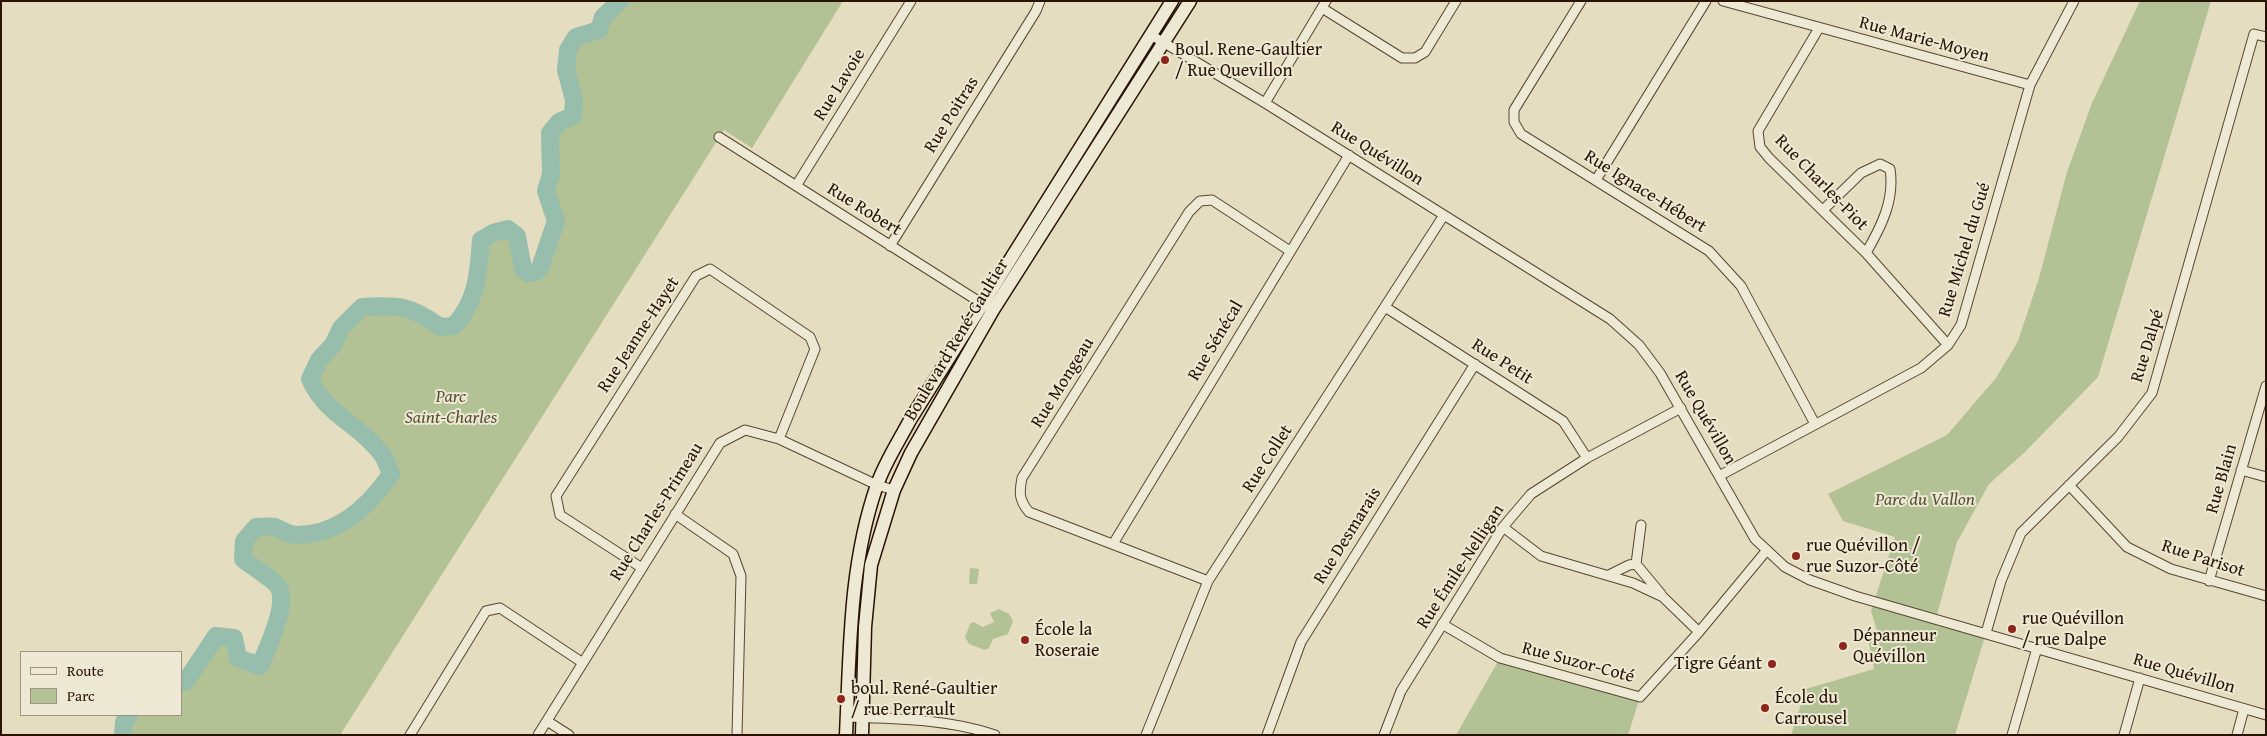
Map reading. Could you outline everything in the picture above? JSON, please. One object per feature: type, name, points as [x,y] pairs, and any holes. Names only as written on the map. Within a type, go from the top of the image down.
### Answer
[{"type":"street","name":"Rue Lavoie","points":[[796,186],[911,1]]},
{"type":"street","name":"Rue Poitras","points":[[890,246],[1036,11],[1040,1]]},
{"type":"street","name":"Boulevard René-Gaultier","points":[[862,735],[865,627],[871,565],[894,490],[911,453],[988,307],[1172,1]]},
{"type":"street","name":"Boulevard René-Gaultier","points":[[846,735],[851,622],[858,563],[877,485],[910,420],[1164,44],[1190,1]]},
{"type":"street","points":[[1265,102],[1324,5],[1402,58],[1415,58],[1424,52],[1456,1]]},
{"type":"street","name":"Rue Ignace-Hébert","points":[[1581,1],[1514,110],[1514,122],[1521,134],[1709,251],[1742,286],[1815,424]]},
{"type":"street","points":[[1596,180],[1706,1]]},
{"type":"street","name":"Rue Marie-Moyen","points":[[1723,1],[2030,86]]},
{"type":"street","name":"Rue Michel du Gué","points":[[1719,476],[1921,368],[1948,345],[1961,326],[2030,86],[2074,1]]},
{"type":"street","name":"Rue Charles-Piot","points":[[1819,28],[1757,134],[1760,147],[1866,254],[1948,345]]},
{"type":"street","name":"Rue Dalpé","points":[[1986,633],[2001,581],[2021,533],[2118,437],[2152,393],[2254,34],[2266,37]]},
{"type":"street","name":"Rue Quévillon","points":[[1151,35],[1265,102],[1610,319],[1639,345],[1660,373],[1755,539],[1785,568],[1810,580],[1855,596],[2266,715]]},
{"type":"street","name":"Rue Robert","points":[[719,137],[988,307]]},
{"type":"street","name":"Rue Sénécal","points":[[1113,544],[1349,155]]},
{"type":"street","points":[[1823,210],[1861,173],[1880,164],[1890,169],[1892,180],[1889,200],[1881,228],[1866,254]]},
{"type":"street","name":"Rue Mongeau","points":[[1208,581],[1029,512],[1021,503],[1019,492],[1022,478],[1189,212],[1200,201],[1212,200],[1290,251]]},
{"type":"street","name":"Rue Collet","points":[[1146,735],[1208,581],[1444,215]]},
{"type":"street","name":"Rue Jeanne-Hayet","points":[[642,568],[560,514],[556,496],[696,276],[710,269],[810,337],[815,349],[779,439]]},
{"type":"street","name":"Rue Petit","points":[[1385,307],[1563,421],[1587,458]]},
{"type":"street","name":"Rue Desmarais","points":[[1267,735],[1301,642],[1475,364]]},
{"type":"street","name":"Rue Blain","points":[[2209,581],[2266,386]]},
{"type":"street","name":"Rue Émile-Nelligan","points":[[1384,735],[1401,691],[1503,527],[1531,494],[1587,458],[1681,408]]},
{"type":"street","name":"Rue Charles-Primeau","points":[[538,735],[720,443],[745,430],[779,439],[877,485],[894,490]]},
{"type":"street","points":[[2241,470],[2266,477]]},
{"type":"street","name":"Rue Parisot","points":[[2069,485],[2127,547],[2171,569],[2266,596]]},
{"type":"street","points":[[675,514],[733,554],[741,576],[737,735]]},
{"type":"street","points":[[1641,525],[1636,564],[1663,596],[1699,632]]},
{"type":"street","points":[[1503,527],[1541,556],[1609,575],[1663,596]]},
{"type":"street","name":"Rue Suzor-Coté","points":[[1442,624],[1500,658],[1640,697],[1699,632],[1766,550]]},
{"type":"street","points":[[1609,575],[1629,565],[1636,564]]},
{"type":"street","points":[[410,735],[486,611],[500,608],[583,663]]},
{"type":"street","points":[[2012,735],[2037,648]]},
{"type":"street","points":[[2124,735],[2140,678]]},
{"type":"street","points":[[2237,735],[2244,709]]},
{"type":"street","points":[[846,717],[925,720],[995,735]]},
{"type":"street","points":[[547,721],[569,735]]},
{"type":"green space","name":"Parc Saint-Charles","points":[[620,1],[843,1],[752,148],[724,130],[340,735],[123,735],[124,722],[128,716],[182,716],[182,682],[187,681],[216,636],[234,638],[238,658],[260,666],[276,627],[281,596],[277,585],[243,559],[244,541],[256,527],[275,527],[297,535],[312,534],[339,525],[363,508],[391,474],[386,460],[381,453],[363,434],[324,401],[310,379],[319,360],[333,345],[341,328],[362,307],[374,306],[412,310],[440,327],[454,325],[468,306],[472,296],[477,275],[481,240],[493,233],[508,229],[517,236],[523,269],[528,273],[536,272],[540,268],[556,221],[546,191],[551,174],[550,133],[559,122],[573,116],[574,100],[566,70],[568,50],[576,37],[599,30],[603,17]]},
{"type":"green space","name":"Parc du Vallon","points":[[2140,1],[2211,1],[2098,377],[2025,452],[1989,484],[1957,542],[1936,618],[1986,633],[1955,735],[1791,735],[1806,689],[1874,669],[1867,633],[1877,631],[1871,611],[1895,537],[1843,521],[1828,494],[1947,435],[1996,378],[2018,341],[2039,278],[2067,172],[2092,103]]},
{"type":"green space","points":[[970,568],[979,569],[977,584],[969,584]]},
{"type":"green space","points":[[999,609],[1009,614],[1013,621],[1008,634],[993,639],[989,648],[985,650],[969,644],[965,637],[970,624],[973,622],[983,627],[994,622],[990,613]]},
{"type":"green space","points":[[1500,658],[1640,697],[1628,735],[1456,735]]},
{"type":"waterway","points":[[182,682],[186,681],[216,636],[234,638],[238,658],[260,666],[276,627],[281,596],[277,585],[243,559],[244,541],[256,527],[275,527],[297,535],[312,534],[326,530],[352,516],[363,507],[391,474],[386,460],[381,453],[363,434],[324,401],[310,379],[319,360],[333,345],[341,328],[362,307],[385,306],[412,310],[440,327],[454,326],[462,316],[472,296],[477,275],[481,240],[493,233],[508,229],[517,236],[523,269],[528,273],[536,272],[540,268],[556,221],[546,191],[551,174],[550,133],[559,122],[573,116],[574,100],[566,70],[568,50],[576,37],[599,30],[603,17],[620,1]]},
{"type":"waterway","points":[[123,735],[124,722],[128,716]]},
{"type":"place","name":"Boul. Rene-Gaultier / Rue Quevillon","points":[[1165,60]]},
{"type":"place","name":"rue Quévillon / rue Suzor-Côté","points":[[1796,556]]},
{"type":"place","name":"rue Quévillon / rue Dalpe","points":[[2012,629]]},
{"type":"place","name":"École la Roseraie","points":[[1025,640]]},
{"type":"place","name":"Dépanneur Quévillon","points":[[1843,646]]},
{"type":"place","name":"Tigre Géant","points":[[1772,664]]},
{"type":"place","name":"boul. René-Gaultier / rue Perrault","points":[[841,699]]},
{"type":"place","name":"École du Carrousel","points":[[1765,708]]}]
